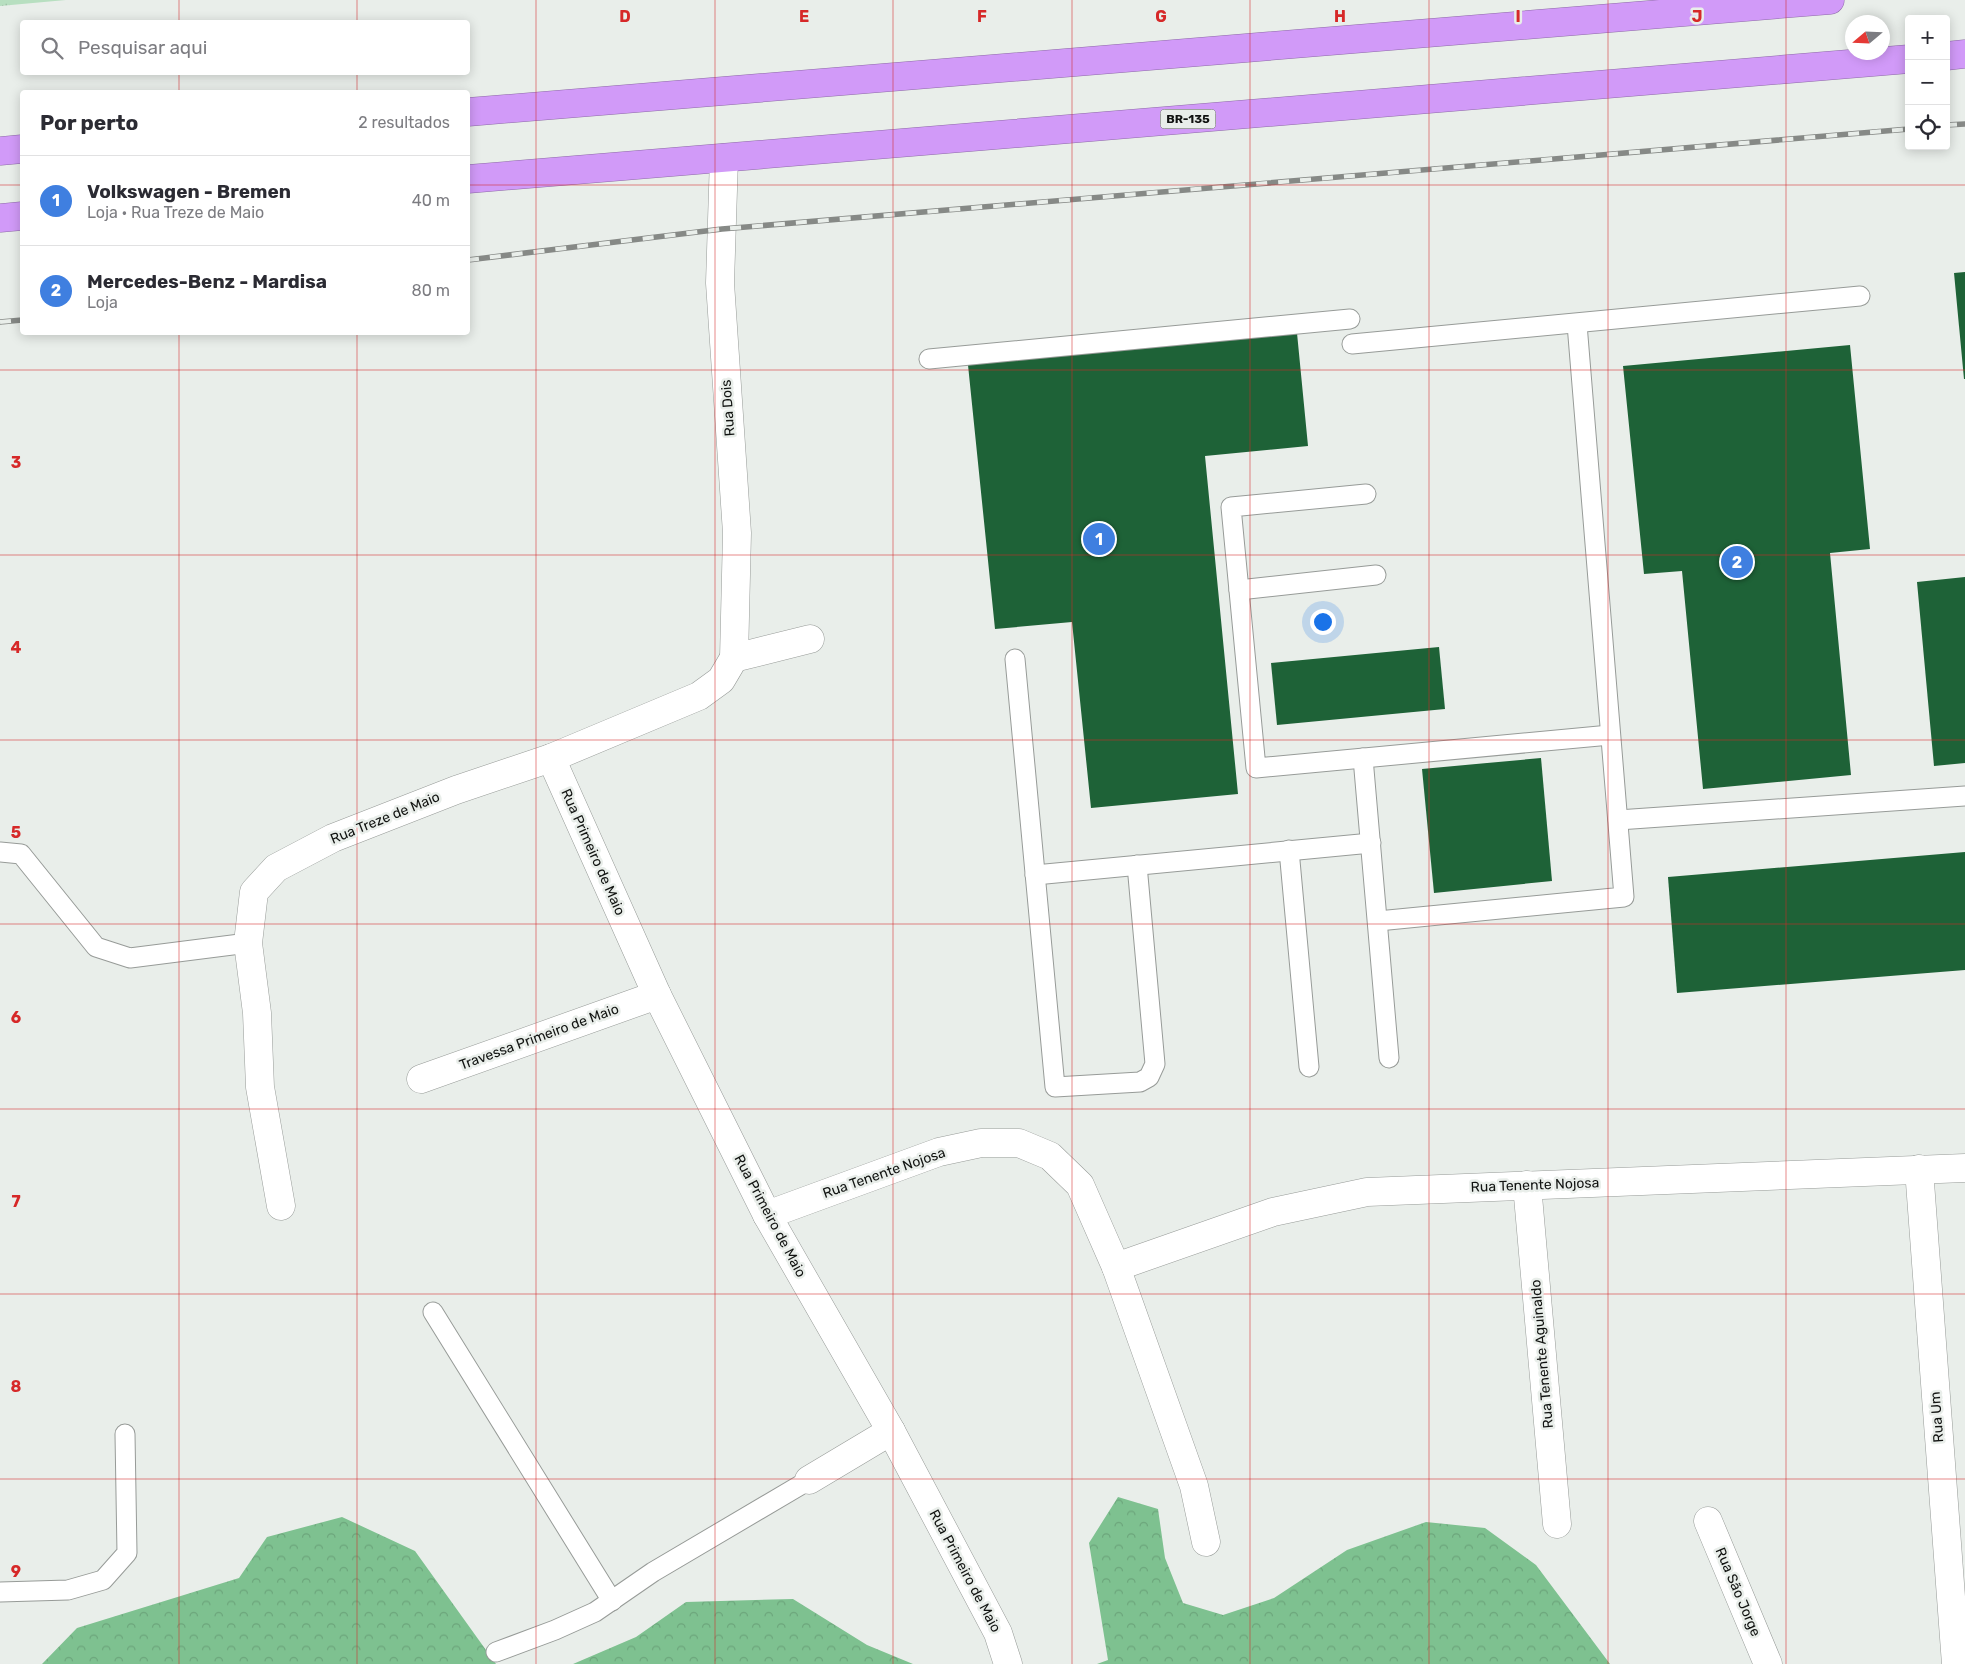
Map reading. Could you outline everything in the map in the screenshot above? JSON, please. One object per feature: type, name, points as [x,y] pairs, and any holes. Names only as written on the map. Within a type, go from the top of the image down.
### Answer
[{"type":"highway","points":[[470,112],[1830,0]]},
{"type":"highway","points":[[1950,56],[1965,54]]},
{"type":"highway","name":"BR-135","points":[[470,179],[1905,59]]},
{"type":"highway","points":[[0,151],[20,149]]},
{"type":"highway","points":[[0,218],[20,216]]},
{"type":"street","name":"Rua Dois","points":[[724,158],[720,283],[737,534],[734,658]]},
{"type":"street","points":[[734,658],[810,639]]},
{"type":"street","name":"Rua Treze de Maio","points":[[281,1206],[260,1087],[257,1013],[248,942],[254,892],[276,868],[332,838],[456,790],[551,758],[699,696],[721,680],[734,658]]},
{"type":"street","name":"Rua Primeiro de Maio","points":[[551,758],[657,995],[767,1215],[891,1431],[998,1632],[1008,1664]]},
{"type":"street","name":"Travessa Primeiro de Maio","points":[[421,1079],[657,995]]},
{"type":"street","name":"Rua Tenente Nojosa","points":[[767,1215],[939,1152],[981,1143],[1019,1142],[1050,1156],[1080,1185],[1116,1267],[1194,1486],[1206,1542]]},
{"type":"street","name":"Rua Tenente Nojosa","points":[[1116,1267],[1272,1212],[1367,1192],[1965,1168]]},
{"type":"street","name":"Rua Um","points":[[1918,1169],[1956,1664]]},
{"type":"street","name":"Rua Tenente Aguinaldo","points":[[1527,1185],[1558,1524]]},
{"type":"street","points":[[810,1480],[891,1431]]},
{"type":"street","name":"Rua São Jorge","points":[[1708,1521],[1768,1664]]},
{"type":"lane","points":[[1352,344],[1860,296]]},
{"type":"lane","points":[[928,359],[1350,319]]},
{"type":"lane","points":[[1378,920],[1624,897],[1577,324]]},
{"type":"lane","points":[[1366,494],[1231,508],[1256,768],[1610,735]]},
{"type":"lane","points":[[1239,590],[1376,575]]},
{"type":"lane","points":[[1015,659],[1055,1087],[1140,1082],[1149,1077],[1155,1064],[1137,864]]},
{"type":"lane","points":[[1363,758],[1389,1058]]},
{"type":"lane","points":[[1618,820],[1965,796]]},
{"type":"lane","points":[[1035,874],[1371,843]]},
{"type":"lane","points":[[1289,850],[1309,1067]]},
{"type":"lane","points":[[0,852],[21,854],[96,947],[130,958],[248,942]]},
{"type":"lane","points":[[433,1312],[612,1601]]},
{"type":"lane","points":[[0,1592],[68,1590],[103,1580],[127,1553],[125,1434]]},
{"type":"lane","points":[[496,1652],[555,1630],[595,1612],[653,1572],[810,1480]]},
{"type":"green space","points":[[0,0],[66,0],[0,6]]},
{"type":"green space","points":[[1118,1497],[1158,1509],[1165,1558],[1183,1603],[1223,1615],[1274,1598],[1347,1550],[1426,1522],[1485,1528],[1536,1565],[1610,1664],[1097,1664],[1108,1660],[1089,1543]]},
{"type":"green space","points":[[342,1517],[415,1551],[496,1664],[42,1664],[77,1628],[239,1578],[267,1537]]},
{"type":"green space","points":[[793,1599],[867,1645],[913,1664],[573,1664],[636,1637],[686,1602]]},
{"type":"building","points":[[1965,272],[1965,379],[1964,379],[1954,273]]},
{"type":"building","points":[[1297,333],[1308,446],[1205,456],[1238,794],[1091,808],[1072,622],[995,629],[968,365]]},
{"type":"building","points":[[1850,345],[1870,549],[1830,553],[1851,775],[1703,789],[1682,571],[1644,574],[1623,366]]},
{"type":"building","points":[[1965,577],[1965,763],[1934,766],[1917,582]]},
{"type":"building","points":[[1439,647],[1445,709],[1277,725],[1271,663]]},
{"type":"building","points":[[1541,758],[1552,881],[1434,893],[1422,769]]},
{"type":"building","points":[[1965,852],[1965,970],[1677,993],[1668,877]]},
{"type":"railway","points":[[1950,125],[1965,124]]},
{"type":"railway","points":[[470,260],[722,229],[1905,129]]},
{"type":"railway","points":[[0,322],[20,320]]},
{"type":"place","name":"Volkswagen - Bremen","points":[[1099,539]]},
{"type":"place","name":"Mercedes-Benz - Mardisa","points":[[1737,562]]}]
